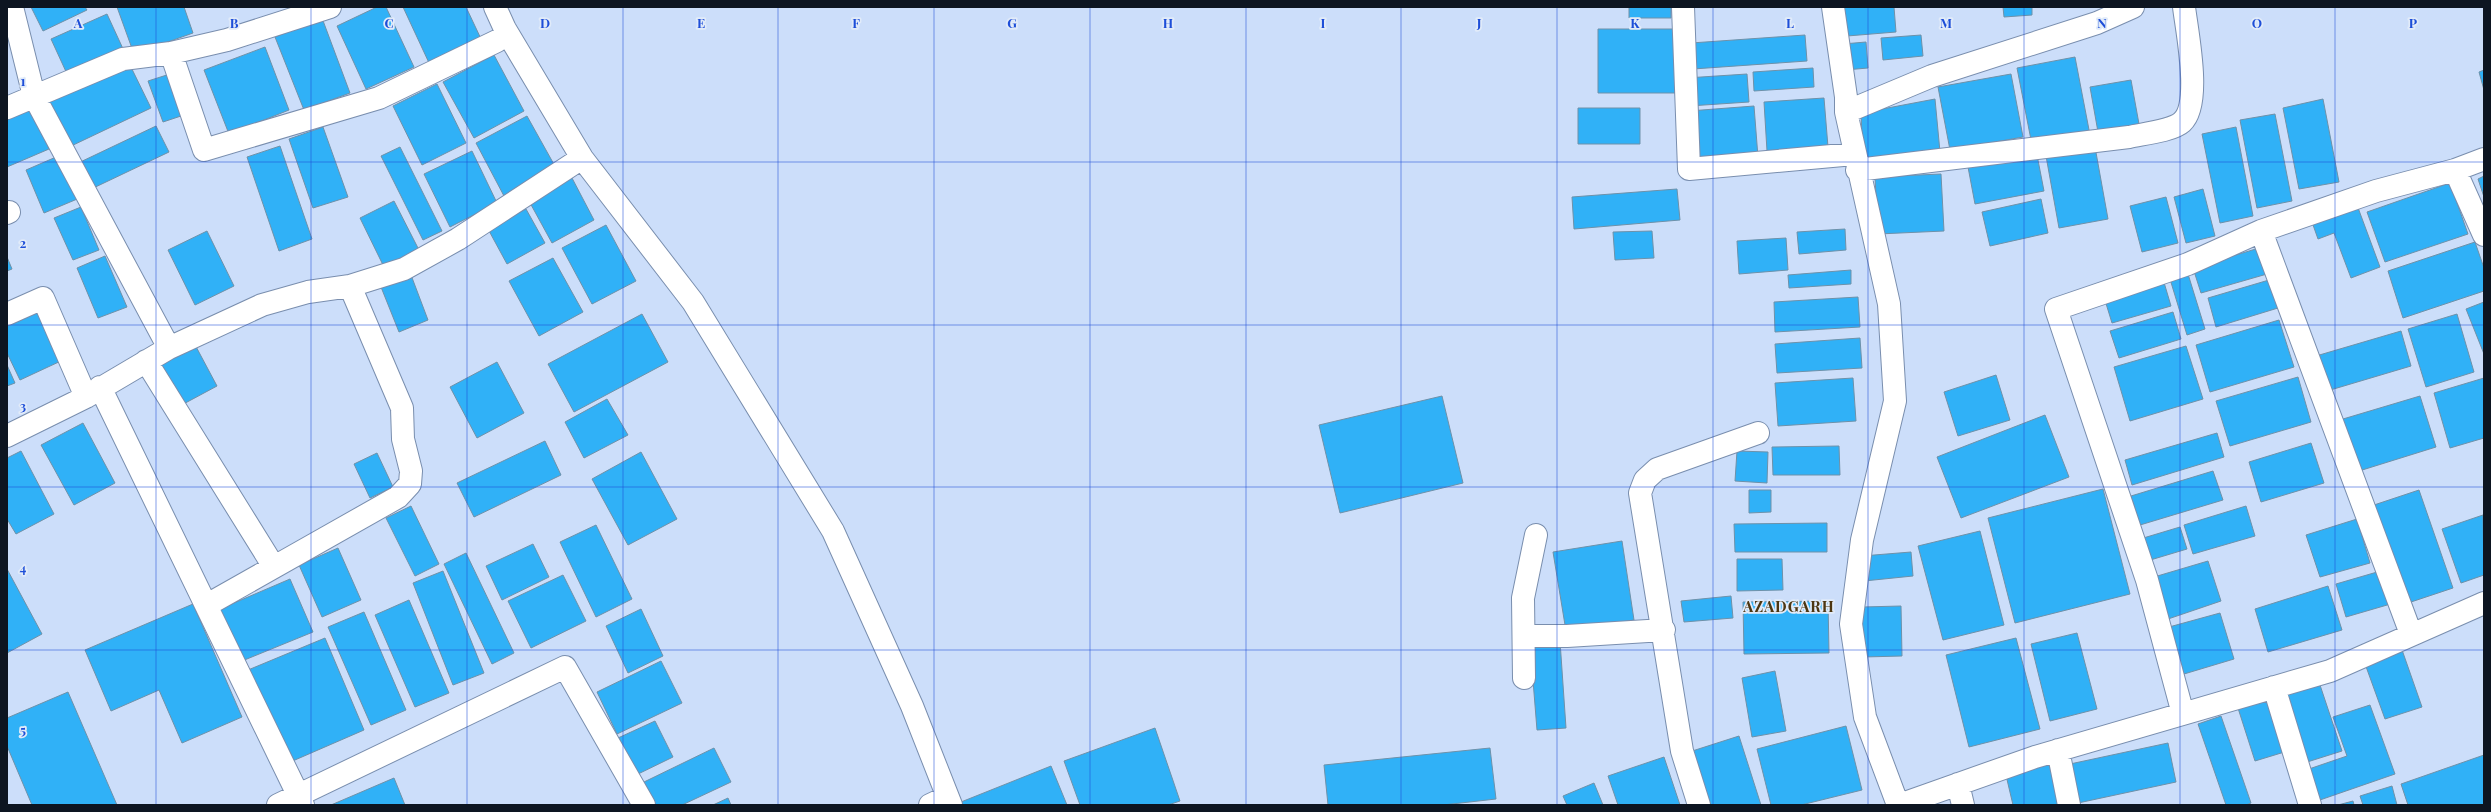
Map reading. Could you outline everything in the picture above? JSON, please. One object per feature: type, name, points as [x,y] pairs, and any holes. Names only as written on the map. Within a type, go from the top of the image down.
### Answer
[{"type":"street","points":[[12,7],[34,96],[170,348]]},
{"type":"street","points":[[7,108],[123,59],[171,53],[227,40],[330,7]]},
{"type":"street","points":[[494,7],[505,29],[582,158],[694,302],[833,532],[912,706],[943,802]]},
{"type":"street","points":[[1683,7],[1689,169],[1856,162],[2129,137],[2164,130],[2182,122],[2191,108],[2192,88],[2184,7]]},
{"type":"street","points":[[1833,7],[1846,97],[1846,112],[1889,304],[1895,401],[1862,540],[1852,624],[1865,717],[1899,805],[2058,750],[2330,671],[2484,603]]},
{"type":"street","points":[[1846,112],[1932,76],[2097,23],[2133,7]]},
{"type":"street","points":[[171,53],[204,150],[379,98],[498,41]]},
{"type":"street","points":[[7,436],[93,392],[170,348],[262,305],[308,292],[350,286],[404,269],[458,239],[582,158]]},
{"type":"street","points":[[2183,714],[2147,580],[2056,309],[2188,264],[2260,231],[2376,191],[2455,170],[2484,159]]},
{"type":"street","points":[[2455,170],[2484,235]]},
{"type":"street","points":[[2260,231],[2411,634]]},
{"type":"street","points":[[206,604],[398,497],[410,484],[411,471],[403,439],[402,408],[350,286]]},
{"type":"street","points":[[7,314],[43,298],[206,604],[301,800]]},
{"type":"street","points":[[146,361],[274,567]]},
{"type":"street","points":[[1699,805],[1682,751],[1664,630],[1640,493],[1645,480],[1657,469],[1758,433]]},
{"type":"street","points":[[1524,678],[1523,598],[1536,535]]},
{"type":"street","points":[[1524,636],[1567,636],[1664,630]]},
{"type":"street","points":[[278,805],[301,800],[565,667],[644,805]]},
{"type":"street","points":[[2274,687],[2310,805]]},
{"type":"street","points":[[2058,750],[2069,805]]},
{"type":"street","points":[[1958,784],[1963,805]]},
{"type":"building","points":[[31,7],[85,7],[87,10],[43,31]]},
{"type":"building","points":[[117,7],[184,7],[193,33],[134,54]]},
{"type":"building","points":[[377,7],[386,7],[414,67],[366,89],[337,26]]},
{"type":"building","points":[[403,7],[466,7],[482,41],[430,65]]},
{"type":"building","points":[[1629,7],[1671,7],[1671,18],[1629,18]]},
{"type":"building","points":[[1844,7],[1894,7],[1896,32],[1847,36]]},
{"type":"building","points":[[2003,7],[2032,7],[2032,15],[2004,17]]},
{"type":"building","points":[[107,14],[124,51],[68,76],[51,39]]},
{"type":"building","points":[[322,18],[350,93],[304,110],[275,37]]},
{"type":"building","points":[[1598,29],[1675,29],[1675,93],[1598,93]]},
{"type":"building","points":[[1805,35],[1807,61],[1693,69],[1691,43]]},
{"type":"building","points":[[1921,35],[1923,56],[1883,60],[1881,38]]},
{"type":"building","points":[[1866,42],[1868,68],[1845,70],[1843,44]]},
{"type":"building","points":[[265,47],[289,110],[229,134],[204,70]]},
{"type":"building","points":[[494,55],[524,111],[474,138],[443,82]]},
{"type":"building","points":[[2075,57],[2090,135],[2032,145],[2017,68]]},
{"type":"building","points":[[128,61],[151,108],[69,147],[46,101]]},
{"type":"building","points":[[1813,68],[1814,87],[1754,91],[1753,72]]},
{"type":"building","points":[[2484,70],[2484,90],[2479,72]]},
{"type":"building","points":[[173,73],[187,114],[163,122],[148,81]]},
{"type":"building","points":[[1747,74],[1749,102],[1689,106],[1686,78]]},
{"type":"building","points":[[2011,74],[2023,137],[1950,150],[1938,87]]},
{"type":"building","points":[[2131,80],[2139,124],[2098,132],[2090,87]]},
{"type":"building","points":[[437,84],[466,143],[422,165],[393,106]]},
{"type":"building","points":[[1824,98],[1828,147],[1767,151],[1764,102]]},
{"type":"building","points":[[1935,99],[1940,152],[1863,159],[1861,113]]},
{"type":"building","points":[[2323,99],[2339,182],[2299,189],[2283,108]]},
{"type":"building","points":[[29,102],[49,149],[7,167],[7,112]]},
{"type":"building","points":[[1754,106],[1758,157],[1693,162],[1689,111]]},
{"type":"building","points":[[1578,108],[1640,108],[1640,144],[1578,144]]},
{"type":"building","points":[[2275,114],[2292,201],[2257,208],[2240,120]]},
{"type":"building","points":[[527,116],[556,168],[504,196],[476,143]]},
{"type":"building","points":[[156,126],[169,152],[87,191],[74,165]]},
{"type":"building","points":[[323,127],[348,197],[313,208],[289,139]]},
{"type":"building","points":[[2236,127],[2253,216],[2220,223],[2202,134]]},
{"type":"building","points":[[280,146],[312,239],[279,251],[247,157]]},
{"type":"building","points":[[400,147],[442,231],[423,240],[381,156]]},
{"type":"building","points":[[2095,147],[2108,219],[2059,228],[2046,156]]},
{"type":"building","points":[[472,151],[497,203],[450,227],[424,174]]},
{"type":"building","points":[[63,154],[82,197],[44,213],[26,170]]},
{"type":"building","points":[[2037,155],[2044,191],[1975,204],[1968,167]]},
{"type":"building","points":[[1941,174],[1944,231],[1878,234],[1875,177]]},
{"type":"building","points":[[2484,176],[2484,197],[2478,179]]},
{"type":"building","points":[[572,178],[594,220],[552,243],[529,201]]},
{"type":"building","points":[[2450,183],[2468,234],[2385,262],[2367,212]]},
{"type":"building","points":[[1677,189],[1680,220],[1574,229],[1572,197]]},
{"type":"building","points":[[2203,189],[2215,236],[2186,243],[2174,197]]},
{"type":"building","points":[[2166,197],[2178,243],[2142,252],[2130,206]]},
{"type":"building","points":[[2041,199],[2048,233],[1990,246],[1982,212]]},
{"type":"building","points":[[394,201],[419,250],[384,267],[360,218]]},
{"type":"building","points":[[2357,205],[2380,267],[2351,278],[2334,233],[2318,239],[2312,222]]},
{"type":"building","points":[[81,207],[99,250],[73,260],[54,218]]},
{"type":"building","points":[[526,209],[545,243],[507,264],[488,229]]},
{"type":"building","points":[[606,225],[636,281],[592,304],[562,248]]},
{"type":"building","points":[[1845,229],[1846,250],[1799,254],[1797,232]]},
{"type":"building","points":[[207,231],[234,286],[195,305],[168,250]]},
{"type":"building","points":[[1652,231],[1654,258],[1615,260],[1613,232]]},
{"type":"building","points":[[1786,238],[1788,270],[1739,274],[1737,241]]},
{"type":"building","points":[[2475,242],[2484,268],[2484,291],[2403,318],[2388,271]]},
{"type":"building","points":[[2259,248],[2267,274],[2201,293],[2193,268]]},
{"type":"building","points":[[105,256],[127,307],[98,318],[77,268]]},
{"type":"building","points":[[7,257],[12,269],[7,271]]},
{"type":"building","points":[[553,258],[583,312],[539,336],[509,281]]},
{"type":"building","points":[[1851,270],[1851,284],[1789,288],[1788,275]]},
{"type":"building","points":[[2188,274],[2205,329],[2187,335],[2170,279]]},
{"type":"building","points":[[411,275],[428,320],[399,332],[381,287]]},
{"type":"building","points":[[2163,279],[2171,306],[2112,323],[2104,297]]},
{"type":"building","points":[[2269,280],[2278,308],[2216,327],[2208,298]]},
{"type":"building","points":[[1858,297],[1860,327],[1775,332],[1774,302]]},
{"type":"building","points":[[2484,302],[2484,354],[2466,309]]},
{"type":"building","points":[[39,309],[63,360],[20,380],[7,353],[7,324]]},
{"type":"building","points":[[2173,312],[2181,339],[2119,358],[2110,331]]},
{"type":"building","points":[[642,314],[668,362],[574,412],[548,364]]},
{"type":"building","points":[[2457,314],[2474,372],[2426,387],[2408,329]]},
{"type":"building","points":[[2279,320],[2294,367],[2210,392],[2196,345]]},
{"type":"building","points":[[2401,331],[2411,366],[2327,391],[2316,356]]},
{"type":"building","points":[[1860,338],[1862,368],[1777,373],[1775,344]]},
{"type":"building","points":[[193,341],[217,386],[176,408],[152,363]]},
{"type":"building","points":[[2186,346],[2203,399],[2130,421],[2114,367]]},
{"type":"building","points":[[497,362],[524,413],[477,438],[450,387]]},
{"type":"building","points":[[7,365],[15,383],[7,386]]},
{"type":"building","points":[[1996,375],[2010,420],[1958,436],[1944,392]]},
{"type":"building","points":[[2298,377],[2311,422],[2230,446],[2216,401]]},
{"type":"building","points":[[1853,378],[1856,421],[1778,426],[1775,383]]},
{"type":"building","points":[[2484,378],[2484,438],[2450,448],[2434,393]]},
{"type":"building","points":[[1442,396],[1463,483],[1340,513],[1319,425]]},
{"type":"building","points":[[2420,396],[2436,447],[2359,471],[2343,419]]},
{"type":"building","points":[[607,399],[628,435],[584,458],[565,422]]},
{"type":"building","points":[[2045,415],[2069,477],[1961,518],[1937,457]]},
{"type":"building","points":[[83,423],[115,483],[74,505],[41,445]]},
{"type":"building","points":[[2217,433],[2224,457],[2132,485],[2125,460]]},
{"type":"building","points":[[545,441],[561,475],[474,517],[457,483]]},
{"type":"building","points":[[2311,443],[2324,483],[2261,502],[2249,462]]},
{"type":"building","points":[[1839,446],[1840,475],[1773,475],[1772,447]]},
{"type":"building","points":[[21,451],[54,514],[16,534],[7,519],[7,458]]},
{"type":"building","points":[[1737,451],[1768,452],[1767,483],[1735,481]]},
{"type":"building","points":[[641,452],[677,519],[628,545],[592,479]]},
{"type":"building","points":[[377,453],[393,487],[370,498],[354,464]]},
{"type":"building","points":[[2213,471],[2223,500],[2140,525],[2131,496]]},
{"type":"building","points":[[2103,489],[2130,594],[2015,623],[1988,518]]},
{"type":"building","points":[[1749,490],[1771,490],[1771,512],[1749,513]]},
{"type":"building","points":[[2419,490],[2453,588],[2408,603],[2374,505]]},
{"type":"building","points":[[411,506],[439,564],[415,576],[386,518]]},
{"type":"building","points":[[2246,506],[2255,536],[2193,554],[2184,525]]},
{"type":"building","points":[[2483,515],[2484,575],[2461,583],[2442,529]]},
{"type":"building","points":[[2357,519],[2370,563],[2320,577],[2306,535]]},
{"type":"building","points":[[1827,523],[1827,552],[1735,552],[1734,524]]},
{"type":"building","points":[[596,525],[632,599],[596,617],[560,542]]},
{"type":"building","points":[[2180,527],[2187,549],[2147,561],[2140,539]]},
{"type":"building","points":[[1980,531],[2004,625],[1943,640],[1918,546]]},
{"type":"building","points":[[1622,541],[1634,620],[1566,631],[1553,552]]},
{"type":"building","points":[[533,544],[549,577],[502,600],[486,566]]},
{"type":"building","points":[[338,548],[361,600],[322,617],[299,565]]},
{"type":"building","points":[[1911,552],[1913,576],[1864,581],[1862,556]]},
{"type":"building","points":[[466,553],[514,653],[492,664],[444,564]]},
{"type":"building","points":[[1737,559],[1782,559],[1783,590],[1737,591]]},
{"type":"building","points":[[2208,561],[2221,601],[2168,619],[2154,577]]},
{"type":"building","points":[[7,569],[42,634],[7,653]]},
{"type":"building","points":[[2384,570],[2394,603],[2346,617],[2336,584]]},
{"type":"building","points":[[443,571],[484,673],[453,685],[413,583]]},
{"type":"building","points":[[563,575],[586,621],[531,648],[508,601]]},
{"type":"building","points":[[290,579],[313,632],[242,661],[220,609]]},
{"type":"building","points":[[2328,586],[2342,630],[2268,652],[2255,609]]},
{"type":"building","points":[[1731,596],[1733,618],[1684,622],[1681,601]]},
{"type":"building","points":[[409,600],[449,693],[415,707],[375,615]]},
{"type":"building","points":[[1828,601],[1829,653],[1744,654],[1743,602]]},
{"type":"building","points":[[193,604],[242,717],[182,743],[159,690],[111,711],[85,650]]},
{"type":"building","points":[[1901,606],[1902,656],[1863,657],[1862,607]]},
{"type":"building","points":[[641,609],[663,656],[628,673],[606,626]]},
{"type":"building","points":[[364,612],[406,710],[371,725],[328,627]]},
{"type":"building","points":[[2220,613],[2234,659],[2184,674],[2169,627]]},
{"type":"building","points":[[2077,633],[2097,709],[2050,721],[2031,644]]},
{"type":"building","points":[[325,638],[364,730],[288,763],[248,670]]},
{"type":"building","points":[[2016,638],[2040,729],[1969,747],[1946,655]]},
{"type":"building","points":[[1560,641],[1566,728],[1537,730],[1530,643]]},
{"type":"building","points":[[2401,647],[2422,707],[2385,719],[2364,661]]},
{"type":"building","points":[[661,661],[682,703],[617,734],[597,692]]},
{"type":"building","points":[[1775,671],[1786,731],[1752,737],[1742,678]]},
{"type":"building","points":[[2318,679],[2342,751],[2304,763],[2281,691]]},
{"type":"building","points":[[68,692],[117,805],[32,805],[7,746],[7,718]]},
{"type":"building","points":[[2273,694],[2291,750],[2255,761],[2237,705]]},
{"type":"building","points":[[2370,705],[2395,774],[2317,801],[2306,770],[2347,756],[2333,717]]},
{"type":"building","points":[[2221,716],[2251,803],[2246,805],[2226,805],[2198,724]]},
{"type":"building","points":[[655,721],[673,757],[636,775],[618,738]]},
{"type":"building","points":[[1846,726],[1862,790],[1801,805],[1771,805],[1757,749]]},
{"type":"building","points":[[1155,728],[1180,801],[1168,805],[1080,805],[1064,761]]},
{"type":"building","points":[[1739,736],[1761,805],[1702,805],[1686,753]]},
{"type":"building","points":[[2168,743],[2176,782],[2078,803],[2070,764]]},
{"type":"building","points":[[714,748],[731,782],[682,805],[655,805],[644,782]]},
{"type":"building","points":[[1490,748],[1496,799],[1443,805],[1328,805],[1324,765]]},
{"type":"building","points":[[2484,755],[2484,805],[2408,805],[2401,784]]},
{"type":"building","points":[[1664,757],[1680,805],[1618,805],[1608,776]]},
{"type":"building","points":[[2053,761],[2063,805],[2013,805],[2005,771]]},
{"type":"building","points":[[1051,766],[1067,805],[962,805],[961,802]]},
{"type":"building","points":[[394,778],[405,805],[331,805]]},
{"type":"building","points":[[1594,783],[1603,805],[1567,805],[1563,796]]},
{"type":"building","points":[[2392,786],[2397,805],[2363,805],[2360,796]]},
{"type":"building","points":[[728,798],[731,805],[713,805]]},
{"type":"building","points":[[2353,801],[2354,805],[2338,805]]},
{"type":"district","name":"AZADGARH","points":[[1789,607]]}]
